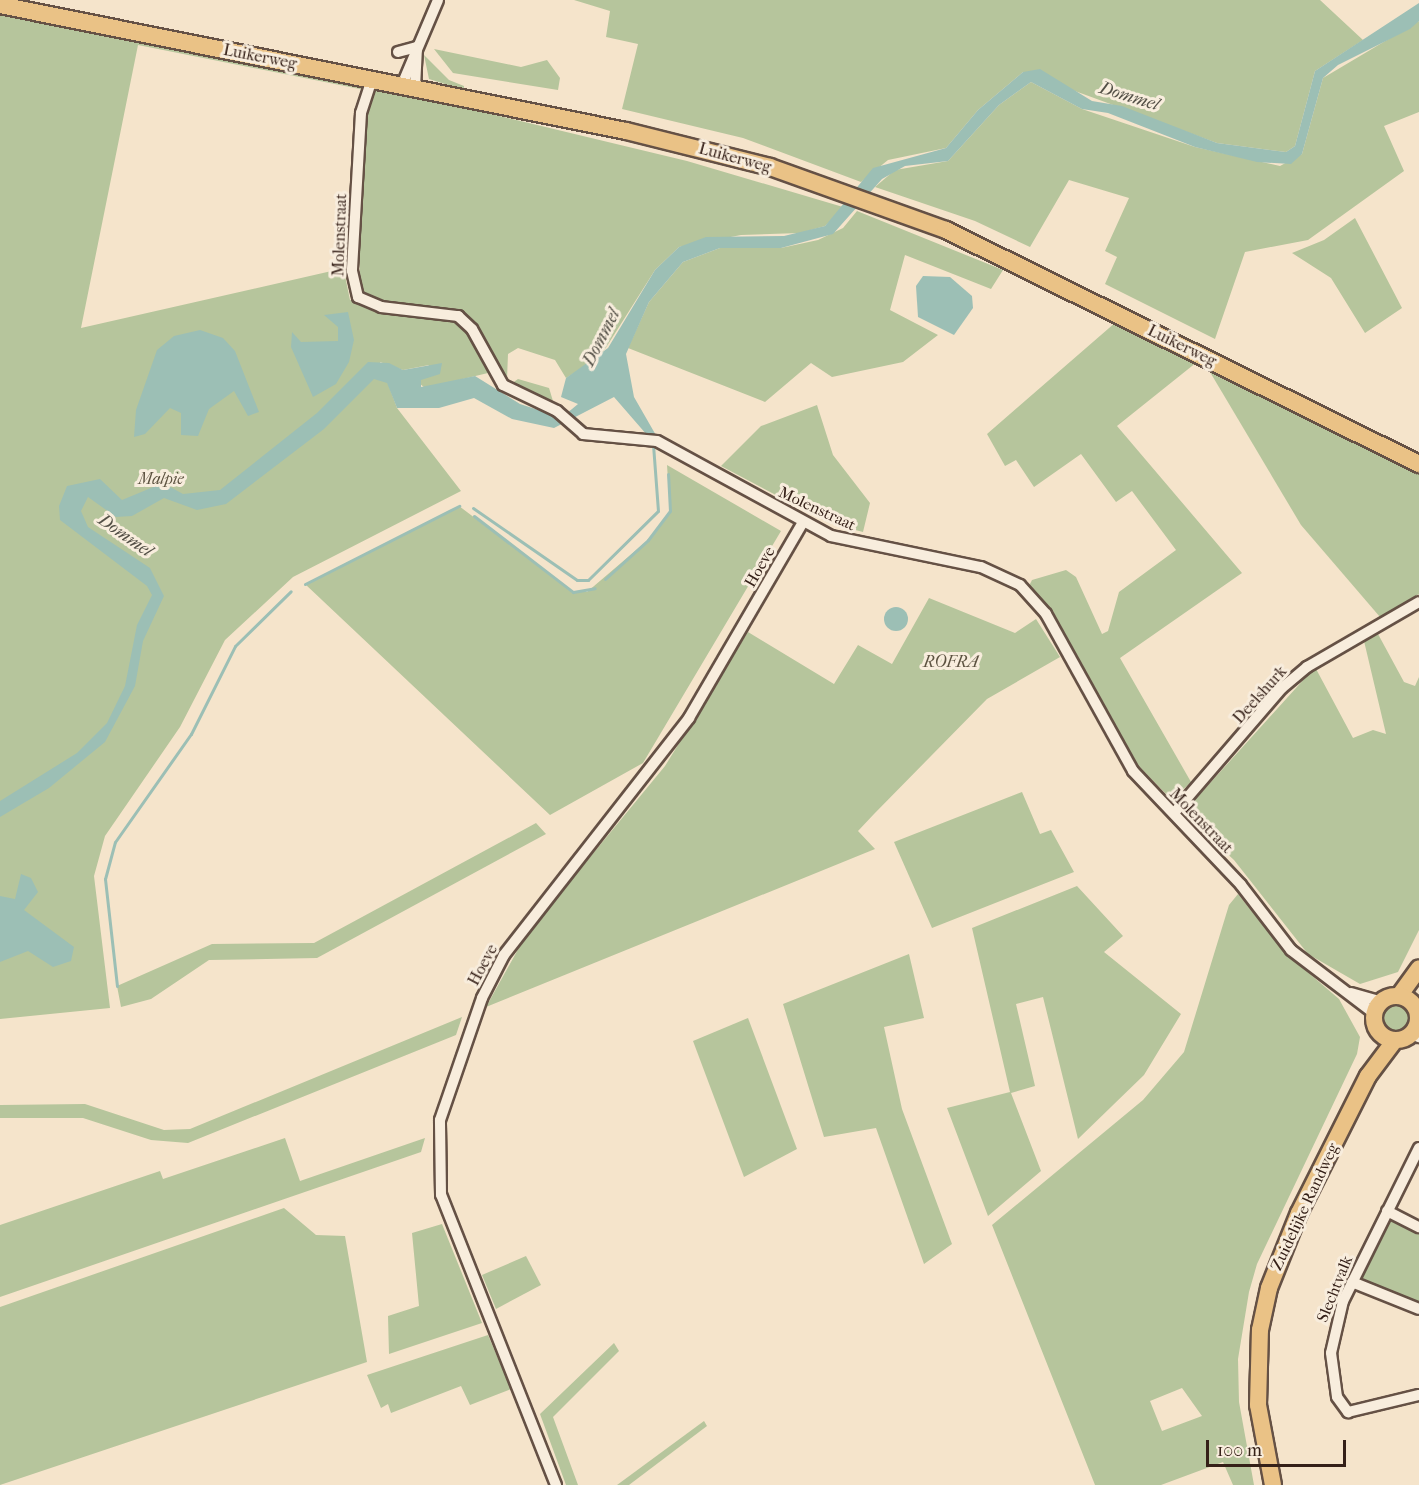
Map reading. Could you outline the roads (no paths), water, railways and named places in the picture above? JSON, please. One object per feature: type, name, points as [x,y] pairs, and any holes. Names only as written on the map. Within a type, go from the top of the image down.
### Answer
[{"type":"main road","name":"Luikerweg","points":[[0,5],[408,86],[713,151],[845,191],[1012,262],[1419,464]]},
{"type":"main road","points":[[1419,968],[1406,1000],[1417,1029],[1388,1037],[1378,1008],[1406,1000],[1419,984]]},
{"type":"main road","name":"Zuidelijke Randweg","points":[[1273,1485],[1258,1405],[1260,1330],[1269,1288],[1299,1213],[1388,1037]]},
{"type":"street","points":[[408,86],[417,47],[438,0]]},
{"type":"street","points":[[398,52],[417,47]]},
{"type":"street","name":"Molenstraat","points":[[372,79],[360,124],[352,271],[358,297],[381,307],[458,316],[471,328],[503,385],[596,438],[652,441],[803,522],[851,542],[981,567],[1020,585],[1046,614],[1116,746],[1241,885],[1291,950],[1351,993],[1378,1008]]},
{"type":"street","name":"Hoeve","points":[[556,1485],[441,1195],[440,1120],[482,998],[504,955],[689,718],[803,522]]},
{"type":"street","name":"Deelshurk","points":[[1174,813],[1282,688],[1307,667],[1419,602]]},
{"type":"street","name":"Slechtvalk","points":[[1419,1148],[1352,1282],[1331,1346],[1331,1371],[1341,1406],[1352,1413],[1419,1395]]},
{"type":"street","points":[[1387,1211],[1419,1227]]},
{"type":"street","points":[[1352,1282],[1419,1310]]},
{"type":"water","points":[[1419,3],[1419,21],[1410,29],[1338,65],[1323,78],[1302,154],[1291,164],[1257,162],[1195,147],[1108,113],[1082,109],[1031,82],[999,105],[948,161],[905,166],[882,179],[833,234],[781,248],[720,248],[683,262],[649,302],[626,354],[634,397],[657,437],[647,435],[614,397],[554,428],[512,419],[474,398],[439,408],[397,408],[387,383],[374,379],[324,429],[226,504],[197,510],[164,498],[132,516],[116,517],[88,497],[81,511],[88,527],[150,568],[164,596],[143,641],[135,686],[105,742],[49,788],[0,817],[0,801],[77,753],[107,723],[125,686],[137,625],[152,595],[147,586],[60,520],[59,506],[67,486],[100,479],[122,500],[163,483],[183,494],[220,490],[317,413],[368,362],[389,363],[403,370],[442,363],[440,374],[421,380],[421,387],[475,376],[520,404],[557,416],[566,414],[578,404],[561,397],[566,378],[608,348],[655,270],[679,247],[706,237],[784,236],[825,226],[873,168],[946,148],[978,110],[1023,72],[1040,69],[1092,101],[1122,106],[1217,143],[1286,152],[1295,146],[1315,71]]},
{"type":"water","points":[[923,276],[950,277],[972,296],[973,308],[954,335],[918,317],[916,286]]},
{"type":"water","points":[[348,312],[354,340],[349,362],[336,384],[313,397],[291,347],[292,332],[301,342],[338,341],[338,327],[324,315]]},
{"type":"water","points":[[200,330],[223,338],[235,351],[259,412],[248,416],[234,391],[209,409],[198,436],[181,435],[181,413],[170,408],[145,434],[134,437],[136,410],[157,350],[174,336]]},
{"type":"water","points":[[896,607],[905,610],[908,619],[905,628],[896,631],[887,628],[884,619],[887,610]]},
{"type":"water","points":[[21,874],[31,878],[38,892],[24,910],[74,947],[71,961],[53,967],[28,951],[0,962],[0,896],[15,899]]},
{"type":"waterway","points":[[473,508],[577,580],[588,580],[658,511],[653,444]]},
{"type":"waterway","points":[[605,579],[648,540],[670,511],[668,474]]},
{"type":"waterway","points":[[305,584],[459,506]]},
{"type":"waterway","points":[[474,516],[573,592],[595,588]]},
{"type":"waterway","points":[[117,986],[105,879],[115,842],[191,734],[235,646],[291,591]]},
{"type":"water label","name":"Dommel","points":[[1129,97]]},
{"type":"water label","name":"Dommel","points":[[602,338]]},
{"type":"water label","name":"Dommel","points":[[125,536]]},
{"type":"park label","name":"Malpie","points":[[161,479]]},
{"type":"park label","name":"ROFRA","points":[[951,662]]}]
